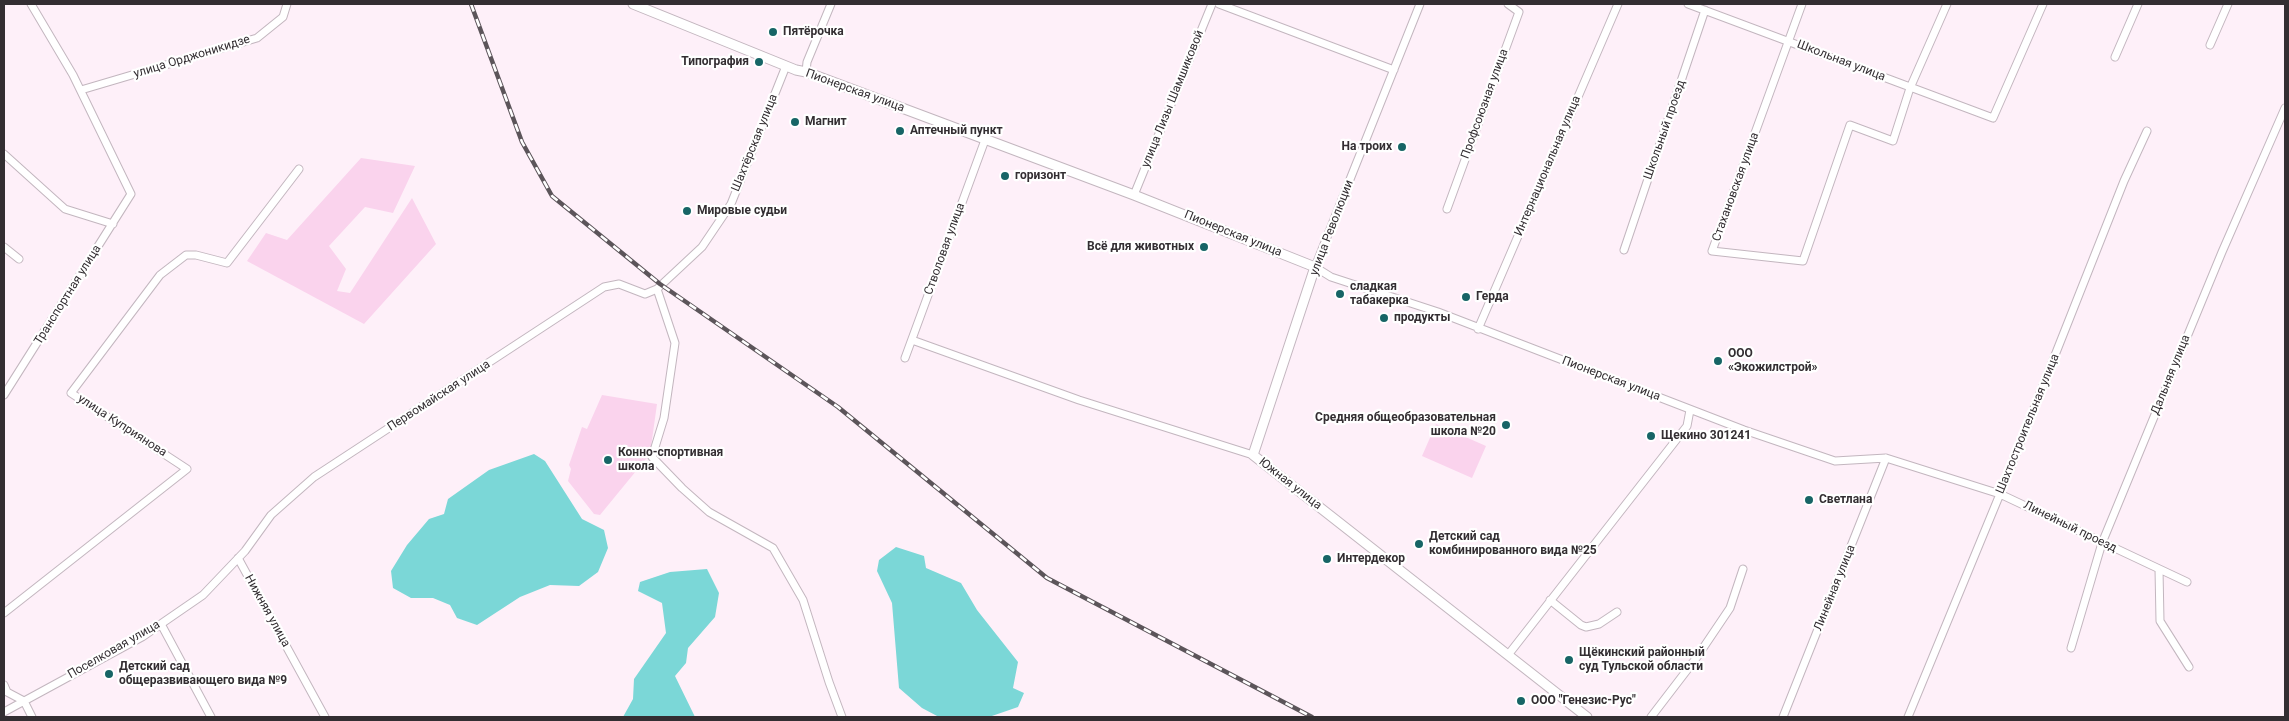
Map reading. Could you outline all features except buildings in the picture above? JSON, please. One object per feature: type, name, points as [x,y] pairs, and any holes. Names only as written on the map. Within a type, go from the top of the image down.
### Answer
[{"type":"street","points":[[31,4],[81,90]]},
{"type":"street","name":"улица Орджоникидзе","points":[[81,90],[257,38],[283,17],[287,4]]},
{"type":"street","name":"Пионерская улица","points":[[633,4],[786,66],[1134,195],[1315,267],[1331,277],[1438,312],[1690,410],[1834,461]]},
{"type":"street","points":[[806,72],[807,62],[830,4]]},
{"type":"street","name":"улица Лизы Шамшиковой","points":[[1134,195],[1212,4]]},
{"type":"street","points":[[1219,4],[1394,70]]},
{"type":"street","name":"улица Революции","points":[[1253,456],[1315,267],[1420,4]]},
{"type":"street","name":"Профсоюзная улица","points":[[1447,208],[1519,12],[1508,4]]},
{"type":"street","name":"Интернациональная улица","points":[[1478,328],[1618,4]]},
{"type":"street","name":"Школьная улица","points":[[1688,4],[1994,118],[2043,4]]},
{"type":"street","name":"Стахановская улица","points":[[1802,4],[1712,251],[1803,261],[1850,125],[1893,141],[1910,88]]},
{"type":"street","points":[[1910,88],[1947,4]]},
{"type":"street","points":[[2115,56],[2138,4]]},
{"type":"street","points":[[2210,46],[2228,4]]},
{"type":"street","name":"Школьный проезд","points":[[1624,250],[1705,10]]},
{"type":"street","name":"Шахтёрская улица","points":[[658,286],[702,247],[731,204],[786,66]]},
{"type":"street","name":"Транспортная улица","points":[[4,396],[131,194],[81,90]]},
{"type":"street","name":"Дальняя улица","points":[[2071,648],[2102,543],[2222,252],[2285,108]]},
{"type":"street","name":"Шахтостроительная улица","points":[[1908,717],[2000,494],[2124,181],[2147,131]]},
{"type":"street","name":"Стволовая улица","points":[[906,358],[985,140]]},
{"type":"street","points":[[4,154],[65,210],[113,224]]},
{"type":"street","name":"улица Куприянова","points":[[4,613],[187,469],[71,393],[160,275],[186,255],[196,255],[227,263],[299,169]]},
{"type":"street","points":[[4,247],[19,259]]},
{"type":"street","name":"Первомайская улица","points":[[238,558],[271,515],[314,477],[604,286],[619,284],[645,294],[658,286]]},
{"type":"street","points":[[658,286],[676,343],[664,418],[652,457],[709,512],[773,548],[803,600],[828,682],[842,717]]},
{"type":"street","name":"Южная улица","points":[[912,340],[1079,400],[1253,456],[1587,717]]},
{"type":"street","points":[[1508,655],[1687,426],[1690,410]]},
{"type":"street","name":"Линейный проезд","points":[[1834,461],[1886,458],[2000,494],[2187,582]]},
{"type":"street","name":"Линейная улица","points":[[1783,717],[1886,458]]},
{"type":"street","name":"Поселковая улица","points":[[4,712],[142,637],[203,594],[238,558]]},
{"type":"street","name":"Нижняя улица","points":[[238,558],[325,717]]},
{"type":"street","points":[[1651,717],[1697,657],[1730,608],[1743,569]]},
{"type":"street","points":[[2159,569],[2160,621],[2189,667]]},
{"type":"street","points":[[1550,600],[1586,627],[1599,624],[1617,612]]},
{"type":"street","points":[[161,624],[211,717]]},
{"type":"street","points":[[4,685],[7,692],[24,701],[32,717]]},
{"type":"shaded area","points":[[361,158],[415,166],[393,213],[365,207],[329,246],[346,269],[337,291],[350,293],[412,198],[436,244],[364,324],[247,261],[266,233],[287,240]]},
{"type":"shaded area","name":"Конно-спортивная школа","points":[[602,395],[657,404],[650,454],[600,515],[594,514],[568,481],[571,469],[569,465],[582,427],[587,429]]},
{"type":"shaded area","points":[[1436,424],[1486,446],[1472,478],[1422,456]]},
{"type":"water","points":[[534,454],[545,461],[582,519],[604,530],[608,548],[598,572],[579,586],[550,585],[520,597],[477,625],[457,618],[450,605],[433,598],[411,598],[393,588],[391,571],[407,545],[429,519],[444,514],[448,499],[489,470]]},
{"type":"water","points":[[896,547],[924,556],[926,568],[961,583],[977,610],[1018,662],[1013,688],[1024,693],[1018,707],[989,717],[939,717],[922,708],[899,688],[892,603],[877,571],[879,560]]},
{"type":"water","points":[[707,569],[719,593],[715,617],[688,648],[686,663],[675,676],[695,717],[623,717],[633,699],[634,679],[666,633],[662,603],[638,591],[640,582],[670,572]]},
{"type":"railway","points":[[471,4],[522,142],[552,196],[660,284],[838,407],[1047,578],[1312,717]]},
{"type":"place","name":"Пятёрочка","points":[[773,32]]},
{"type":"place","name":"Типография","points":[[759,62]]},
{"type":"place","name":"Магнит","points":[[795,122]]},
{"type":"place","name":"Аптечный пункт","points":[[900,131]]},
{"type":"place","name":"На троих","points":[[1402,147]]},
{"type":"place","name":"горизонт","points":[[1005,176]]},
{"type":"place","name":"Мировые судьи","points":[[687,211]]},
{"type":"place","name":"Всё для животных","points":[[1204,247]]},
{"type":"place","name":"сладкая табакерка","points":[[1340,294]]},
{"type":"place","name":"Герда","points":[[1466,297]]},
{"type":"place","name":"продукты","points":[[1384,318]]},
{"type":"place","name":"ООО «Экожилстрой»","points":[[1718,361]]},
{"type":"place","name":"Средняя общеобразовательная школа №20","points":[[1506,425]]},
{"type":"place","name":"Щекино 301241","points":[[1651,436]]},
{"type":"place","name":"Конно-спортивная школа","points":[[608,460]]},
{"type":"place","name":"Светлана","points":[[1809,500]]},
{"type":"place","name":"Детский сад комбинированного вида №25","points":[[1419,544]]},
{"type":"place","name":"Интердекор","points":[[1327,559]]},
{"type":"place","name":"Щёкинский районный суд Тульской области","points":[[1569,660]]},
{"type":"place","name":"Детский сад общеразвивающего вида №9","points":[[109,674]]},
{"type":"place","name":"ООО \"Генезис-Рус\"","points":[[1521,701]]}]
